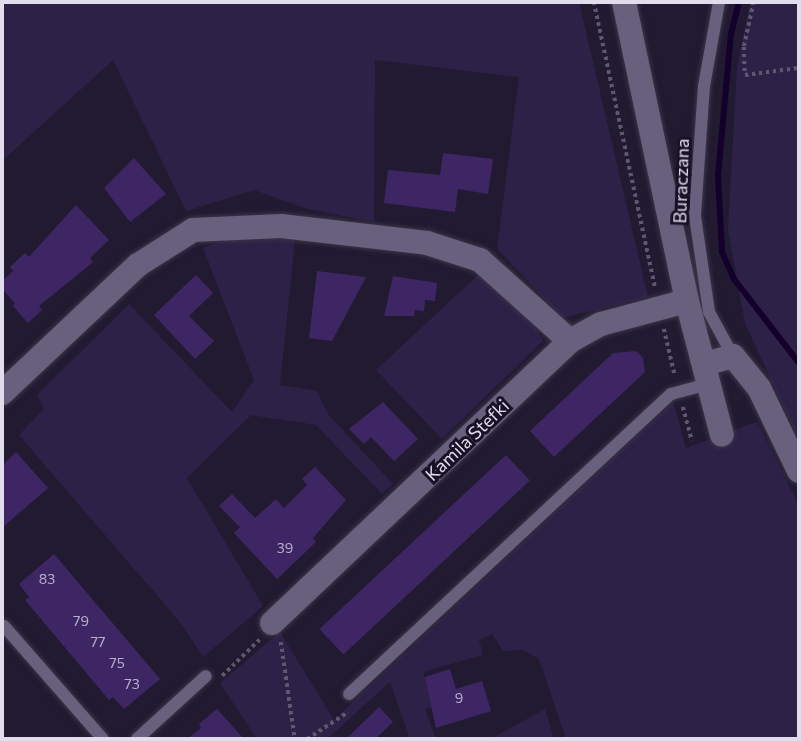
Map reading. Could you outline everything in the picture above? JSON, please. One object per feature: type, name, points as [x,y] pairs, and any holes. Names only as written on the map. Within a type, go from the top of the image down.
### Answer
[{"type":"street","points":[[624,2],[687,301],[722,435]]},
{"type":"street","points":[[2,393],[138,265],[193,230],[281,226],[427,243],[480,260],[570,341]]},
{"type":"street","name":"Kamila Stefki","points":[[272,623],[570,341],[601,324],[687,301]]},
{"type":"street","points":[[706,374],[733,356],[759,388],[799,471]]},
{"type":"lane","name":"Buraczana","points":[[719,2],[704,86],[695,216],[709,312],[733,356]]},
{"type":"lane","points":[[349,694],[678,392],[706,374]]},
{"type":"lane","points":[[4,626],[103,739]]},
{"type":"lane","points":[[137,739],[211,678]]},
{"type":"path","points":[[594,2],[659,308],[692,441]]},
{"type":"path","points":[[754,2],[744,47],[745,75],[799,68]]},
{"type":"path","points":[[211,678],[256,645],[272,623],[284,648],[283,683],[295,739]]},
{"type":"path","points":[[307,739],[352,708],[349,694]]},
{"type":"shaded area","points":[[2,2],[579,2],[648,297],[563,318],[497,249],[519,77],[375,60],[374,222],[308,209],[254,190],[186,211],[113,60],[2,161]]},
{"type":"shaded area","points":[[750,2],[799,2],[799,441],[745,323],[728,229],[737,67]]},
{"type":"shaded area","points":[[269,237],[295,240],[280,385],[317,391],[328,414],[393,484],[382,494],[316,425],[251,415],[187,478],[263,606],[203,657],[180,622],[19,435],[44,409],[37,395],[129,304],[232,412],[254,380],[203,248],[221,241]]},
{"type":"shaded area","points":[[478,275],[530,318],[543,341],[442,439],[376,370]]},
{"type":"shaded area","points":[[673,402],[686,448],[757,422],[799,505],[799,739],[566,739],[539,659],[523,650],[503,651],[492,634],[479,640],[483,655],[423,672],[434,707],[425,709],[436,739],[410,739],[390,682],[327,739],[257,739],[220,683],[280,632],[334,720]]},
{"type":"shaded area","points":[[545,709],[554,739],[484,739],[496,736]]},
{"type":"building","points":[[443,153],[493,159],[488,194],[458,189],[455,212],[384,203],[388,170],[440,175]]},
{"type":"building","points":[[134,158],[166,194],[130,222],[104,188]]},
{"type":"building","points":[[76,205],[109,240],[90,258],[93,262],[39,306],[42,310],[28,323],[2,289],[2,281],[13,271],[10,267],[25,253],[29,257]]},
{"type":"building","points":[[317,271],[366,277],[332,341],[309,338]]},
{"type":"building","points":[[196,275],[213,293],[189,316],[214,341],[195,359],[154,315]]},
{"type":"building","points":[[393,276],[437,283],[435,301],[425,300],[424,311],[415,310],[414,316],[384,316]]},
{"type":"building","points":[[636,351],[643,358],[645,372],[554,457],[530,431],[613,353]]},
{"type":"building","points":[[383,402],[418,439],[394,461],[371,437],[364,444],[349,429]]},
{"type":"building","points":[[16,452],[48,488],[2,528],[2,466]]},
{"type":"building","points":[[506,455],[530,481],[343,655],[320,629]]},
{"type":"building","points":[[315,467],[346,500],[313,538],[316,542],[277,579],[234,533],[240,527],[219,506],[232,494],[255,518],[276,499],[284,508],[307,485],[302,479]]},
{"type":"building","points":[[54,554],[160,679],[124,709],[113,697],[109,700],[25,600],[29,597],[19,584]]},
{"type":"building","points":[[450,669],[456,689],[482,681],[491,711],[436,728],[425,677]]},
{"type":"building","points":[[379,707],[393,722],[375,739],[346,739]]},
{"type":"building","points":[[217,709],[244,739],[187,739],[201,728],[199,724]]},
{"type":"waterway","points":[[739,2],[731,33],[718,177],[722,252],[734,279],[799,363]]}]
